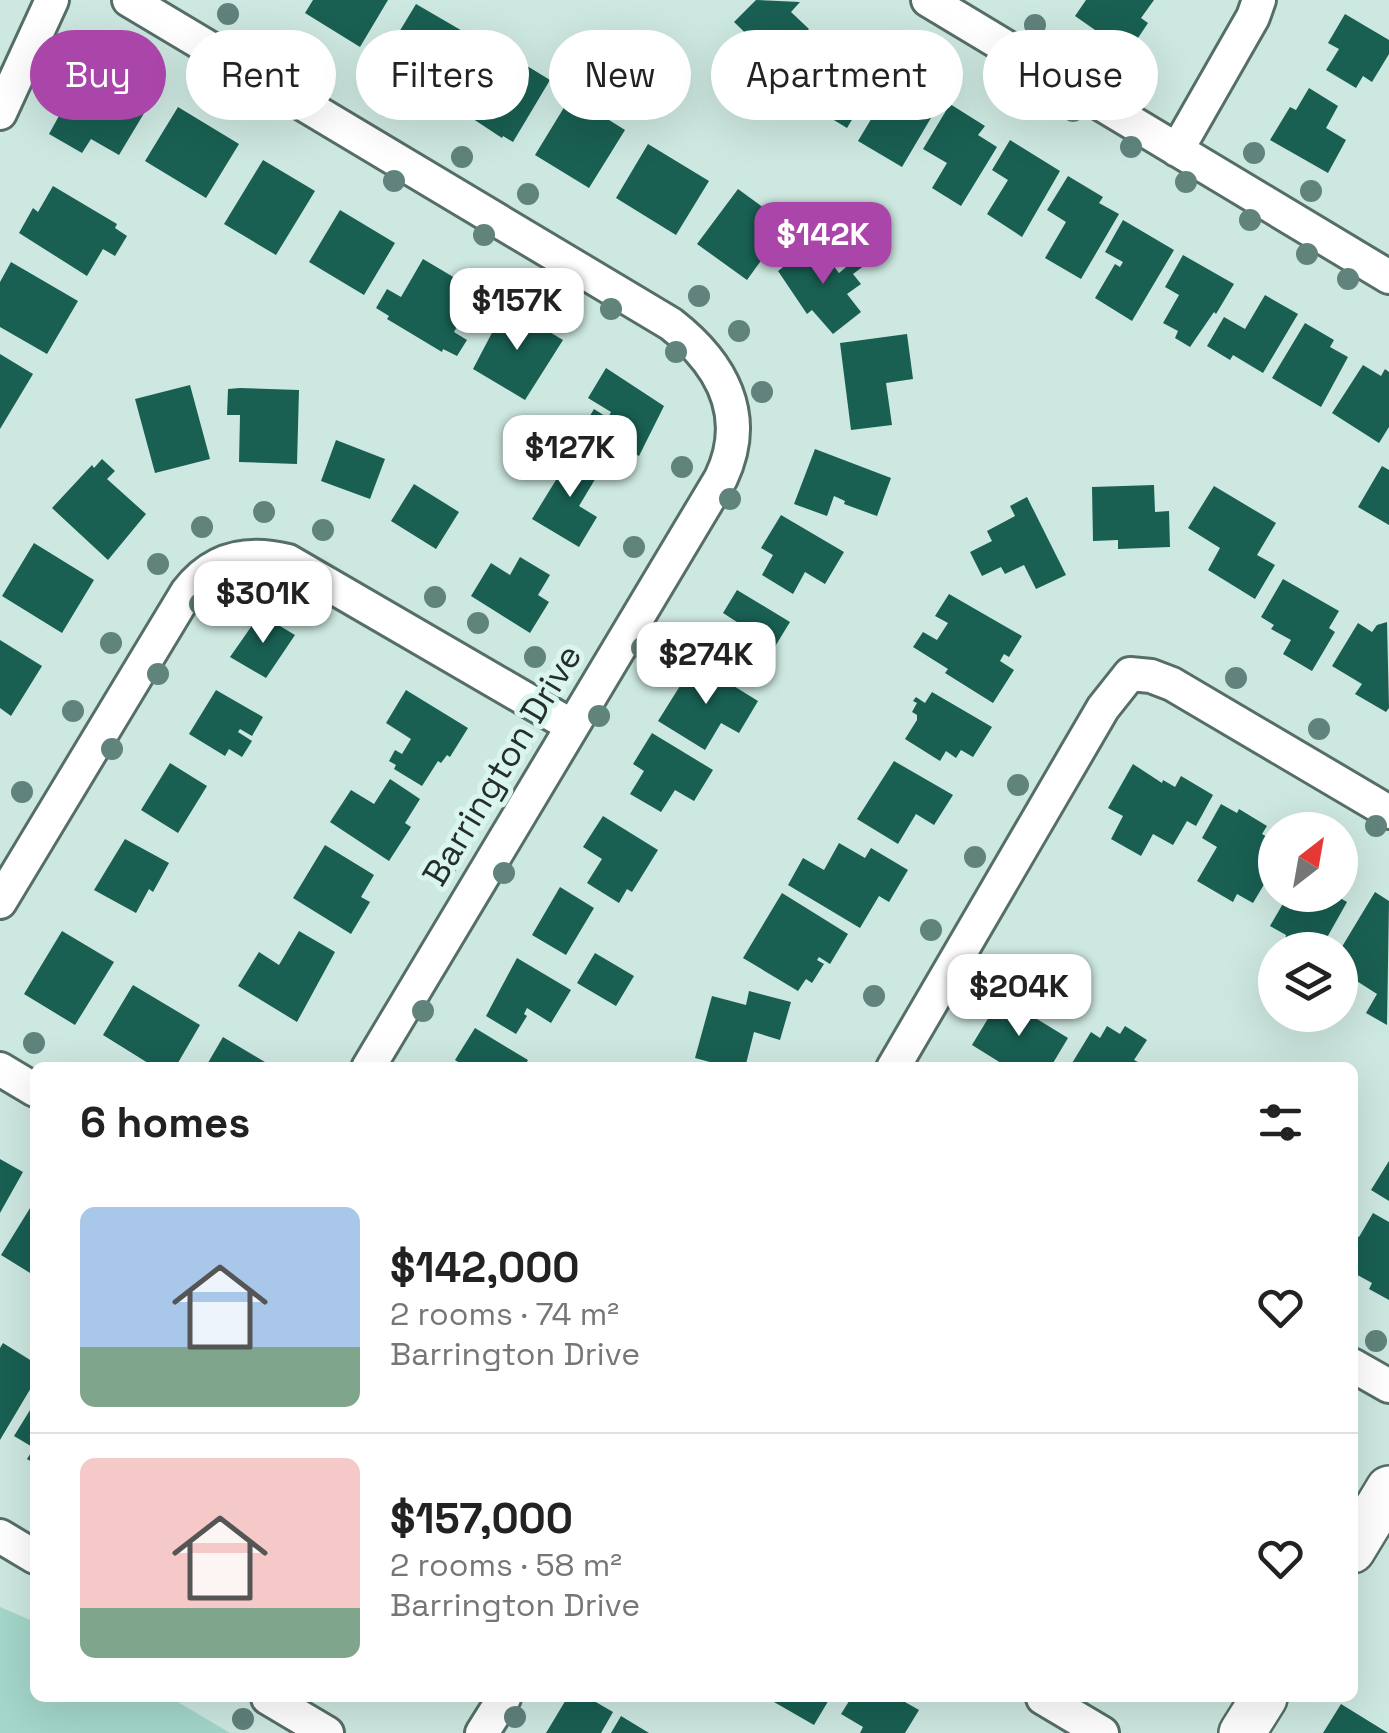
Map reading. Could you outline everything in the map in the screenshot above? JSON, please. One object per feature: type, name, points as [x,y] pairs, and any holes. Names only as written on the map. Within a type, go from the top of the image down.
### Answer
[{"type":"street","points":[[0,113],[52,0]]},
{"type":"street","name":"Barrington Drive","points":[[129,0],[671,324],[711,361],[725,389],[732,419],[730,459],[372,1062]]},
{"type":"street","points":[[928,0],[1389,277]]},
{"type":"street","points":[[1178,150],[1259,0]]},
{"type":"street","points":[[0,902],[188,592],[198,579],[226,560],[255,556],[288,561],[572,726]]},
{"type":"street","points":[[896,1062],[1103,708],[1130,674],[1172,684],[1389,812]]},
{"type":"street","points":[[0,1069],[30,1087]]},
{"type":"street","points":[[1358,1368],[1389,1386]]},
{"type":"street","points":[[1358,1540],[1389,1489]]},
{"type":"street","points":[[0,1536],[30,1554]]},
{"type":"street","points":[[275,1702],[327,1733]]},
{"type":"street","points":[[482,1733],[501,1702]]},
{"type":"street","points":[[1050,1702],[1102,1733]]},
{"type":"street","points":[[1242,1733],[1261,1702]]},
{"type":"green space","points":[[0,1607],[30,1620],[30,1702],[178,1702],[230,1733],[0,1733]]},
{"type":"building","points":[[313,0],[388,0],[370,30],[356,30],[356,45],[305,13]]},
{"type":"building","points":[[756,0],[800,2],[791,12],[809,29],[742,30],[734,22]]},
{"type":"building","points":[[1086,0],[1154,0],[1141,18],[1148,23],[1143,30],[1095,30],[1075,16]]},
{"type":"building","points":[[416,4],[461,30],[400,30]]},
{"type":"building","points":[[1345,14],[1389,40],[1389,54],[1372,82],[1363,76],[1356,88],[1326,70],[1339,49],[1328,43]]},
{"type":"building","points":[[529,67],[549,82],[529,115]]},
{"type":"building","points":[[1309,88],[1338,106],[1326,128],[1346,140],[1328,173],[1270,140],[1290,107],[1296,110]]},
{"type":"building","points":[[178,107],[186,112],[186,120],[199,120],[239,144],[206,198],[145,161]]},
{"type":"building","points":[[963,112],[985,126],[978,135],[997,147],[961,206],[932,188],[947,163],[923,149],[940,120],[963,120]]},
{"type":"building","points":[[57,120],[140,120],[119,155],[91,139],[82,153],[49,134]]},
{"type":"building","points":[[475,120],[526,120],[513,142]]},
{"type":"building","points":[[556,120],[609,120],[625,130],[589,188],[535,155]]},
{"type":"building","points":[[834,120],[852,120],[847,128]]},
{"type":"building","points":[[871,120],[930,120],[902,167],[858,141]]},
{"type":"building","points":[[1010,140],[1060,171],[1022,237],[987,214],[1008,180],[992,170]]},
{"type":"building","points":[[648,144],[709,181],[676,235],[616,198]]},
{"type":"building","points":[[263,160],[315,191],[276,255],[224,224]]},
{"type":"building","points":[[1068,176],[1103,197],[1099,203],[1119,214],[1081,279],[1045,258],[1066,222],[1047,210]]},
{"type":"building","points":[[53,186],[117,224],[115,228],[127,236],[115,256],[103,249],[87,276],[19,233],[33,208],[38,212]]},
{"type":"building","points":[[738,189],[787,225],[747,280],[697,244]]},
{"type":"building","points":[[340,210],[395,243],[364,295],[309,262]]},
{"type":"building","points":[[1123,220],[1174,250],[1132,321],[1095,298],[1115,264],[1120,267],[1123,262],[1105,252]]},
{"type":"building","points":[[815,242],[839,273],[858,257],[865,265],[853,274],[861,284],[847,294],[861,312],[833,334],[812,310],[807,314],[778,271]]},
{"type":"building","points":[[1183,255],[1234,284],[1190,347],[1175,338],[1178,331],[1163,323],[1179,295],[1165,287]]},
{"type":"building","points":[[423,259],[477,291],[454,332],[467,340],[457,356],[443,349],[442,352],[387,319],[389,316],[376,308],[387,289],[401,297]]},
{"type":"building","points":[[11,262],[78,301],[47,354],[0,327],[0,282]]},
{"type":"building","points":[[1265,295],[1298,314],[1263,373],[1233,355],[1230,360],[1207,346],[1224,317],[1245,329]]},
{"type":"building","points":[[506,306],[563,340],[525,400],[473,369]]},
{"type":"building","points":[[1305,323],[1334,340],[1330,347],[1348,357],[1321,407],[1272,378]]},
{"type":"building","points":[[907,334],[913,379],[886,383],[892,425],[851,430],[840,343]]},
{"type":"building","points":[[0,354],[33,374],[0,429]]},
{"type":"building","points":[[1363,365],[1381,376],[1385,369],[1389,372],[1389,427],[1379,443],[1332,413]]},
{"type":"building","points":[[606,368],[664,406],[639,456],[585,424],[594,409],[608,418],[611,412],[588,398]]},
{"type":"building","points":[[190,385],[210,459],[155,473],[135,399]]},
{"type":"building","points":[[228,389],[299,390],[297,464],[239,462],[240,415],[227,415]]},
{"type":"building","points":[[336,440],[385,459],[370,499],[321,481]]},
{"type":"building","points":[[575,449],[603,466],[579,506],[597,517],[579,547],[532,519]]},
{"type":"building","points":[[815,449],[891,478],[877,516],[844,504],[834,496],[827,516],[794,504]]},
{"type":"building","points":[[102,459],[115,471],[107,479],[146,514],[108,560],[52,508]]},
{"type":"building","points":[[1382,466],[1389,470],[1389,525],[1358,507]]},
{"type":"building","points":[[414,484],[459,512],[436,549],[391,521]]},
{"type":"building","points":[[1154,485],[1155,512],[1169,511],[1170,547],[1118,549],[1118,540],[1093,541],[1092,487]]},
{"type":"building","points":[[1214,486],[1276,523],[1257,555],[1275,565],[1255,599],[1208,570],[1220,548],[1188,528]]},
{"type":"building","points":[[1027,497],[1066,575],[1036,589],[1024,565],[1005,574],[1001,567],[982,576],[970,552],[992,541],[987,531],[1015,516],[1010,506]]},
{"type":"building","points":[[781,515],[844,552],[825,584],[805,572],[793,594],[762,575],[773,555],[761,548]]},
{"type":"building","points":[[34,543],[94,580],[62,633],[2,596]]},
{"type":"building","points":[[520,557],[550,575],[538,595],[549,602],[530,633],[471,596],[491,563],[510,575]]},
{"type":"building","points":[[1283,579],[1339,611],[1329,628],[1335,632],[1312,671],[1283,654],[1291,640],[1271,629],[1274,625],[1261,617]]},
{"type":"building","points":[[737,590],[790,622],[752,684],[716,662],[740,624],[723,613]]},
{"type":"building","points":[[949,594],[1022,636],[1009,657],[1004,654],[1000,661],[1014,670],[993,703],[913,647],[923,632],[937,640],[948,623],[935,616]]},
{"type":"building","points":[[260,614],[295,635],[266,678],[230,657]]},
{"type":"building","points":[[1387,622],[1386,712],[1355,694],[1362,684],[1332,666],[1358,623],[1372,632],[1377,625]]},
{"type":"building","points":[[0,640],[42,666],[11,716],[0,708]]},
{"type":"building","points":[[695,662],[758,701],[739,733],[721,723],[705,750],[658,721]]},
{"type":"building","points":[[216,690],[263,717],[252,736],[240,729],[238,732],[252,741],[242,757],[229,749],[225,756],[189,734]]},
{"type":"building","points":[[406,690],[468,728],[450,757],[438,761],[422,786],[394,769],[396,765],[389,761],[395,750],[402,754],[411,739],[386,723]]},
{"type":"building","points":[[932,692],[992,727],[973,757],[961,750],[956,758],[946,751],[940,761],[905,739],[917,720],[912,712],[917,703],[913,701],[916,697],[925,703]]},
{"type":"building","points":[[652,733],[713,770],[694,801],[675,790],[661,812],[630,794],[644,771],[633,764]]},
{"type":"building","points":[[894,761],[953,795],[934,825],[916,814],[898,844],[857,819]]},
{"type":"building","points":[[170,763],[207,786],[178,833],[141,810]]},
{"type":"building","points":[[1133,764],[1162,783],[1163,780],[1175,787],[1181,776],[1213,795],[1196,826],[1187,821],[1173,845],[1153,834],[1141,856],[1111,839],[1123,816],[1108,808]]},
{"type":"building","points":[[390,779],[420,799],[405,823],[411,827],[389,861],[330,822],[351,790],[374,804]]},
{"type":"building","points":[[1221,804],[1258,821],[1258,895],[1253,903],[1237,894],[1233,902],[1197,881],[1217,847],[1202,838]]},
{"type":"building","points":[[603,816],[658,850],[632,892],[627,889],[619,903],[587,883],[602,859],[583,847]]},
{"type":"building","points":[[125,839],[169,863],[136,913],[94,890]]},
{"type":"building","points":[[839,843],[865,858],[871,848],[908,870],[889,902],[879,896],[860,928],[788,885],[803,858],[824,870]]},
{"type":"building","points":[[325,845],[374,875],[361,897],[370,902],[351,934],[293,898]]},
{"type":"building","points":[[560,887],[594,908],[566,955],[532,935]]},
{"type":"building","points":[[1375,892],[1389,901],[1387,1025],[1366,1013],[1377,994],[1358,982],[1358,932],[1351,932]]},
{"type":"building","points":[[782,893],[848,934],[830,964],[819,957],[817,960],[824,964],[812,983],[806,979],[798,991],[743,958]]},
{"type":"building","points":[[1278,912],[1341,912],[1330,932],[1281,932],[1270,926]]},
{"type":"building","points":[[62,931],[114,962],[75,1025],[24,994]]},
{"type":"building","points":[[299,931],[335,952],[297,1022],[238,986],[259,952],[279,965]]},
{"type":"building","points":[[595,953],[634,976],[616,1006],[577,983]]},
{"type":"building","points":[[517,958],[571,990],[551,1023],[527,1008],[527,1016],[516,1034],[486,1016]]},
{"type":"building","points":[[133,985],[200,1025],[178,1062],[146,1062],[103,1035]]},
{"type":"building","points":[[749,991],[791,1002],[780,1040],[754,1032],[746,1062],[695,1058],[712,996],[746,1005]]},
{"type":"building","points":[[1001,997],[1068,1038],[1054,1062],[999,1062],[972,1045]]},
{"type":"building","points":[[1107,1026],[1120,1034],[1125,1026],[1147,1040],[1134,1060],[1138,1062],[1073,1062],[1091,1032],[1100,1038]]},
{"type":"building","points":[[475,1028],[528,1060],[458,1062],[455,1060]]},
{"type":"building","points":[[223,1037],[265,1062],[208,1062]]},
{"type":"building","points":[[0,1159],[23,1172],[0,1213]]},
{"type":"building","points":[[1389,1161],[1389,1201],[1371,1190]]},
{"type":"building","points":[[30,1208],[30,1273],[1,1255]]},
{"type":"building","points":[[1373,1213],[1389,1222],[1389,1300],[1369,1289],[1372,1283],[1358,1275],[1359,1237]]},
{"type":"building","points":[[3,1343],[30,1360],[30,1389],[0,1440]]},
{"type":"building","points":[[30,1410],[30,1446],[14,1436]]},
{"type":"building","points":[[565,1702],[596,1702],[613,1712],[601,1733],[546,1733]]},
{"type":"building","points":[[774,1702],[828,1702],[814,1725]]},
{"type":"building","points":[[848,1702],[905,1702],[919,1710],[905,1733],[860,1733],[863,1727],[841,1714]]},
{"type":"building","points":[[1341,1704],[1388,1733],[1323,1733]]},
{"type":"building","points":[[621,1716],[649,1733],[611,1733]]}]
